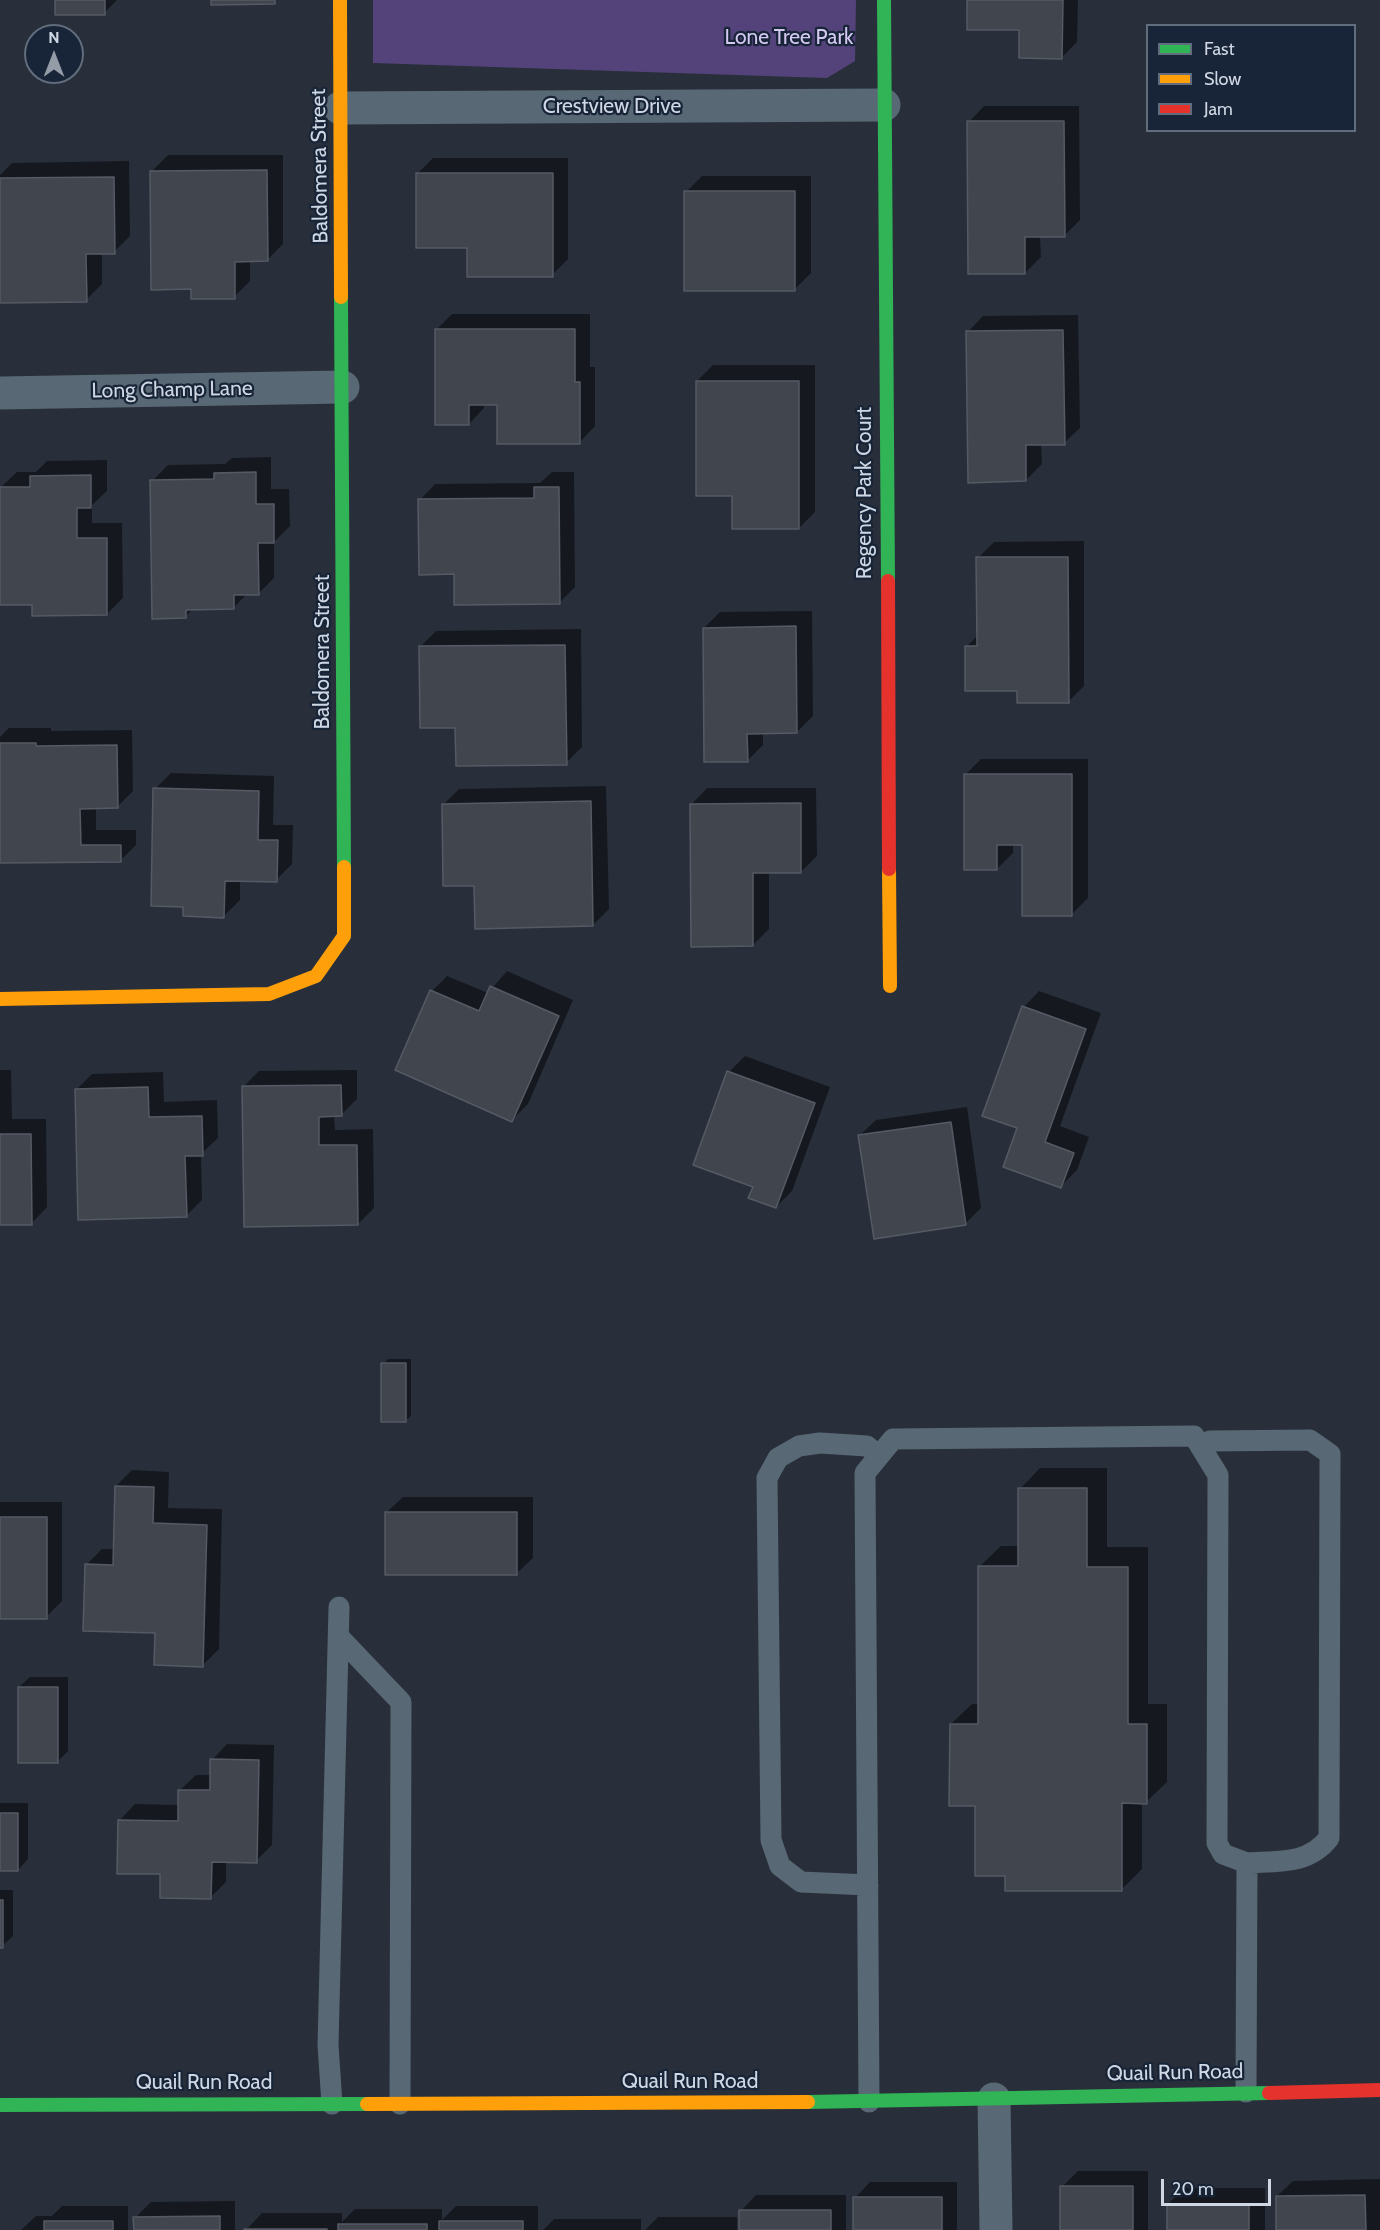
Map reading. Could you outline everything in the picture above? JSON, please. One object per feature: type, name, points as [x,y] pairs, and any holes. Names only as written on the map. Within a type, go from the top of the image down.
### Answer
[{"type":"street","name":"Baldomera Street","points":[[0,999],[269,994],[316,976],[345,936],[344,387],[340,0]]},
{"type":"street","name":"Regency Park Court","points":[[884,0],[890,986]]},
{"type":"street","name":"Crestview Drive","points":[[340,108],[884,105]]},
{"type":"street","name":"Long Champ Lane","points":[[0,393],[344,387]]},
{"type":"street","name":"Quail Run Road","points":[[0,2105],[869,2102],[1380,2090]]},
{"type":"street","points":[[994,2099],[996,2230]]},
{"type":"lane","points":[[869,2102],[865,1473],[893,1439],[1194,1436],[1200,1446],[1218,1475],[1216,1843],[1223,1854],[1247,1863],[1304,1858],[1319,1851],[1329,1838],[1330,1454],[1310,1440],[1210,1442],[1200,1446]]},
{"type":"lane","points":[[868,1885],[801,1882],[780,1866],[771,1840],[767,1478],[778,1458],[800,1446],[820,1443],[867,1446],[879,1456]]},
{"type":"lane","points":[[332,2104],[328,2045],[339,1607]]},
{"type":"lane","points":[[339,1637],[401,1702],[400,2104]]},
{"type":"lane","points":[[1246,2092],[1247,1863]]},
{"type":"green space","name":"Lone Tree Park","points":[[373,0],[856,0],[855,61],[827,78],[373,63]]},
{"type":"building","points":[[55,0],[105,0],[105,15],[55,15]]},
{"type":"building","points":[[211,0],[275,0],[275,4],[211,5]]},
{"type":"building","points":[[967,0],[1063,0],[1062,59],[1019,58],[1019,30],[967,30]]},
{"type":"building","points":[[967,121],[1064,121],[1065,237],[1025,237],[1025,274],[968,274]]},
{"type":"building","points":[[267,170],[268,261],[235,262],[235,299],[191,299],[191,289],[151,290],[150,171]]},
{"type":"building","points":[[416,173],[553,173],[553,277],[467,277],[467,248],[416,248]]},
{"type":"building","points":[[114,177],[115,254],[86,254],[87,302],[0,303],[0,178]]},
{"type":"building","points":[[684,191],[795,191],[795,291],[684,291]]},
{"type":"building","points":[[435,329],[575,329],[575,382],[580,382],[580,444],[497,444],[497,405],[469,405],[469,425],[435,425]]},
{"type":"building","points":[[1063,330],[1065,445],[1026,445],[1026,481],[968,483],[966,331]]},
{"type":"building","points":[[696,381],[799,381],[799,529],[732,529],[732,496],[696,496]]},
{"type":"building","points":[[256,472],[256,504],[274,504],[274,543],[258,543],[259,595],[234,595],[234,609],[186,610],[186,618],[152,619],[150,480],[214,479],[214,473]]},
{"type":"building","points":[[91,475],[91,508],[77,508],[77,538],[107,538],[107,615],[32,616],[32,605],[0,605],[0,487],[30,487],[30,476]]},
{"type":"building","points":[[534,487],[559,487],[560,604],[454,605],[454,574],[419,575],[418,499],[534,498]]},
{"type":"building","points":[[976,557],[1068,557],[1069,703],[1017,703],[1017,691],[965,691],[965,646],[977,646]]},
{"type":"building","points":[[796,626],[797,733],[747,734],[748,762],[704,762],[703,628]]},
{"type":"building","points":[[565,645],[567,765],[456,766],[455,728],[420,728],[419,646]]},
{"type":"building","points":[[0,743],[36,743],[36,746],[117,745],[118,808],[80,809],[81,845],[121,845],[121,862],[0,863]]},
{"type":"building","points":[[964,774],[1072,774],[1072,916],[1022,916],[1022,845],[997,845],[997,870],[964,870]]},
{"type":"building","points":[[153,788],[259,791],[258,840],[278,840],[277,882],[225,881],[224,918],[183,916],[183,907],[151,906]]},
{"type":"building","points":[[591,801],[593,926],[475,929],[474,886],[443,886],[442,804]]},
{"type":"building","points":[[801,803],[801,873],[753,873],[753,946],[691,947],[690,804]]},
{"type":"building","points":[[490,986],[559,1016],[512,1122],[395,1070],[430,990],[479,1011]]},
{"type":"building","points":[[1022,1006],[1086,1029],[1045,1142],[1074,1153],[1061,1188],[1003,1167],[1017,1128],[982,1116]]},
{"type":"building","points":[[727,1071],[815,1103],[776,1208],[748,1198],[753,1187],[693,1165]]},
{"type":"building","points":[[341,1085],[342,1116],[319,1117],[319,1145],[357,1145],[358,1225],[244,1227],[242,1086]]},
{"type":"building","points":[[148,1087],[149,1117],[202,1116],[203,1156],[185,1156],[187,1217],[78,1220],[75,1089]]},
{"type":"building","points":[[951,1122],[966,1225],[874,1239],[858,1135]]},
{"type":"building","points":[[0,1134],[31,1134],[32,1225],[0,1225]]},
{"type":"building","points":[[381,1363],[406,1363],[406,1422],[381,1422]]},
{"type":"building","points":[[115,1486],[154,1487],[153,1523],[207,1525],[203,1667],[154,1665],[155,1633],[83,1631],[85,1564],[113,1565]]},
{"type":"building","points":[[1018,1488],[1087,1488],[1087,1567],[1128,1567],[1128,1724],[1147,1724],[1147,1804],[1122,1803],[1122,1891],[1005,1891],[1005,1876],[975,1876],[975,1806],[949,1806],[950,1724],[978,1724],[978,1566],[1018,1566]]},
{"type":"building","points":[[385,1512],[517,1512],[517,1575],[385,1575]]},
{"type":"building","points":[[0,1517],[47,1517],[47,1619],[0,1619]]},
{"type":"building","points":[[18,1687],[58,1687],[58,1763],[18,1763]]},
{"type":"building","points":[[210,1759],[259,1760],[257,1863],[212,1862],[211,1899],[160,1898],[160,1874],[117,1874],[118,1820],[178,1821],[178,1790],[210,1790]]},
{"type":"building","points":[[0,1813],[18,1813],[18,1871],[0,1871]]},
{"type":"building","points":[[0,1900],[3,1900],[3,1948],[0,1948]]},
{"type":"building","points":[[1060,2186],[1133,2186],[1133,2230],[1060,2230]]},
{"type":"building","points":[[1365,2195],[1366,2230],[1276,2230],[1276,2196]]},
{"type":"building","points":[[853,2197],[942,2197],[942,2230],[853,2230]]},
{"type":"building","points":[[1167,2204],[1249,2204],[1249,2230],[1167,2230]]},
{"type":"building","points":[[739,2210],[831,2210],[831,2230],[739,2230]]},
{"type":"building","points":[[220,2216],[220,2230],[134,2230],[133,2217]]},
{"type":"building","points":[[44,2221],[113,2221],[113,2230],[44,2230]]},
{"type":"building","points":[[439,2221],[523,2221],[523,2230],[439,2230]]},
{"type":"building","points":[[338,2224],[427,2224],[427,2230],[338,2230]]},
{"type":"building","points":[[327,2229],[327,2230],[244,2230]]},
{"type":"traffic: fast","points":[[884,0],[888,581]]},
{"type":"traffic: fast","points":[[341,297],[344,867]]},
{"type":"traffic: fast","points":[[808,2102],[1269,2093]]},
{"type":"traffic: fast","points":[[0,2105],[367,2104]]},
{"type":"traffic: slow","points":[[340,0],[341,297]]},
{"type":"traffic: slow","points":[[0,999],[269,994],[316,976],[344,936],[344,867]]},
{"type":"traffic: slow","points":[[889,869],[890,986]]},
{"type":"traffic: slow","points":[[367,2104],[808,2102]]},
{"type":"traffic: jam","points":[[888,581],[889,869]]},
{"type":"traffic: jam","points":[[1269,2093],[1380,2090]]}]
